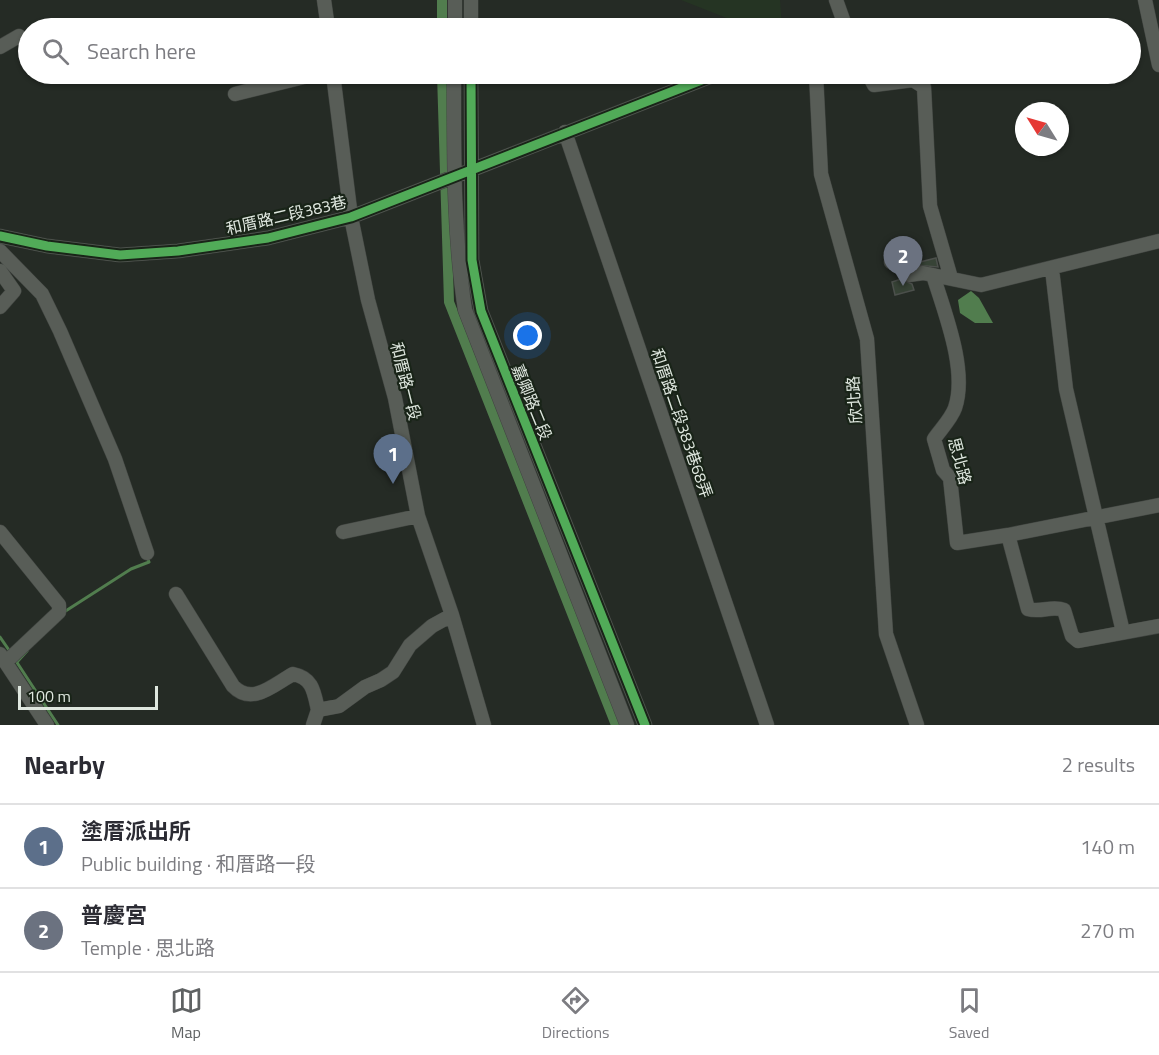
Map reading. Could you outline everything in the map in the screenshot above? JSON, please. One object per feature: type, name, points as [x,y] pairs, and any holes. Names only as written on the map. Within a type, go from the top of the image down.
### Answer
[{"type":"street","points":[[324,0],[327,18]]},
{"type":"street","points":[[454,18],[455,0]]},
{"type":"street","points":[[471,0],[471,18]]},
{"type":"street","points":[[836,0],[840,18]]},
{"type":"street","points":[[1145,0],[1159,65]]},
{"type":"street","points":[[0,47],[18,37]]},
{"type":"street","points":[[235,94],[276,84]]},
{"type":"street","name":"和厝路一段","points":[[334,84],[351,217],[368,300],[395,398],[418,516],[452,615],[483,725]]},
{"type":"street","name":"嘉卿路二段","points":[[453,84],[446,179],[465,310],[627,725]]},
{"type":"street","name":"嘉卿路二段","points":[[471,84],[472,260],[481,311],[645,725]]},
{"type":"street","name":"和厝路二段383巷","points":[[0,236],[47,246],[131,254],[178,251],[268,238],[351,217],[691,84]]},
{"type":"street","name":"欣北路","points":[[816,84],[821,174],[867,339],[886,634],[917,725]]},
{"type":"street","points":[[918,84],[924,87],[930,206],[951,278]]},
{"type":"street","name":"和厝路二段383巷68弄","points":[[565,132],[767,725]]},
{"type":"street","points":[[891,262],[902,265],[909,275],[923,273],[981,285],[1159,241]]},
{"type":"street","points":[[0,251],[42,294],[60,330],[115,459],[147,553]]},
{"type":"street","points":[[1052,269],[1066,389],[1123,633]]},
{"type":"street","points":[[0,271],[14,291],[0,308]]},
{"type":"street","name":"思北路","points":[[933,275],[946,316],[958,372],[959,393],[954,410],[934,439],[943,470],[950,478],[957,543],[1008,535]]},
{"type":"street","points":[[1159,505],[1008,535],[1028,609],[1036,612],[1057,607],[1064,610],[1072,636],[1078,641],[1159,626]]},
{"type":"street","points":[[343,532],[418,516]]},
{"type":"street","points":[[0,532],[59,605],[59,612],[3,658],[47,725]]},
{"type":"street","points":[[176,594],[233,686],[241,695],[253,697],[293,674],[305,676],[314,690],[318,710],[313,725]]},
{"type":"street","points":[[318,710],[339,706],[365,687],[393,672],[410,645],[432,626],[452,615]]},
{"type":"shaded area","points":[[681,0],[780,0],[781,18],[727,18]]},
{"type":"shaded area","points":[[971,291],[979,298],[993,323],[975,323],[960,313],[958,300]]},
{"type":"building","points":[[936,258],[938,267],[914,265],[920,262]]},
{"type":"building","points":[[901,279],[912,284],[914,290],[895,295],[892,282]]},
{"type":"waterway","points":[[442,0],[442,18]]},
{"type":"waterway","points":[[442,84],[449,302],[616,725]]},
{"type":"waterway","points":[[64,612],[131,569],[149,562],[147,557]]},
{"type":"waterway","points":[[0,637],[11,653]]},
{"type":"waterway","points":[[17,662],[27,651]]},
{"type":"waterway","points":[[16,661],[58,725]]},
{"type":"cycle path","points":[[471,84],[472,260],[481,311],[645,725]]},
{"type":"cycle path","points":[[0,236],[47,246],[120,255],[178,251],[268,238],[351,217],[691,84]]},
{"type":"place","name":"普慶宮","points":[[903,286]]},
{"type":"place","name":"塗厝派出所","points":[[393,484]]}]
